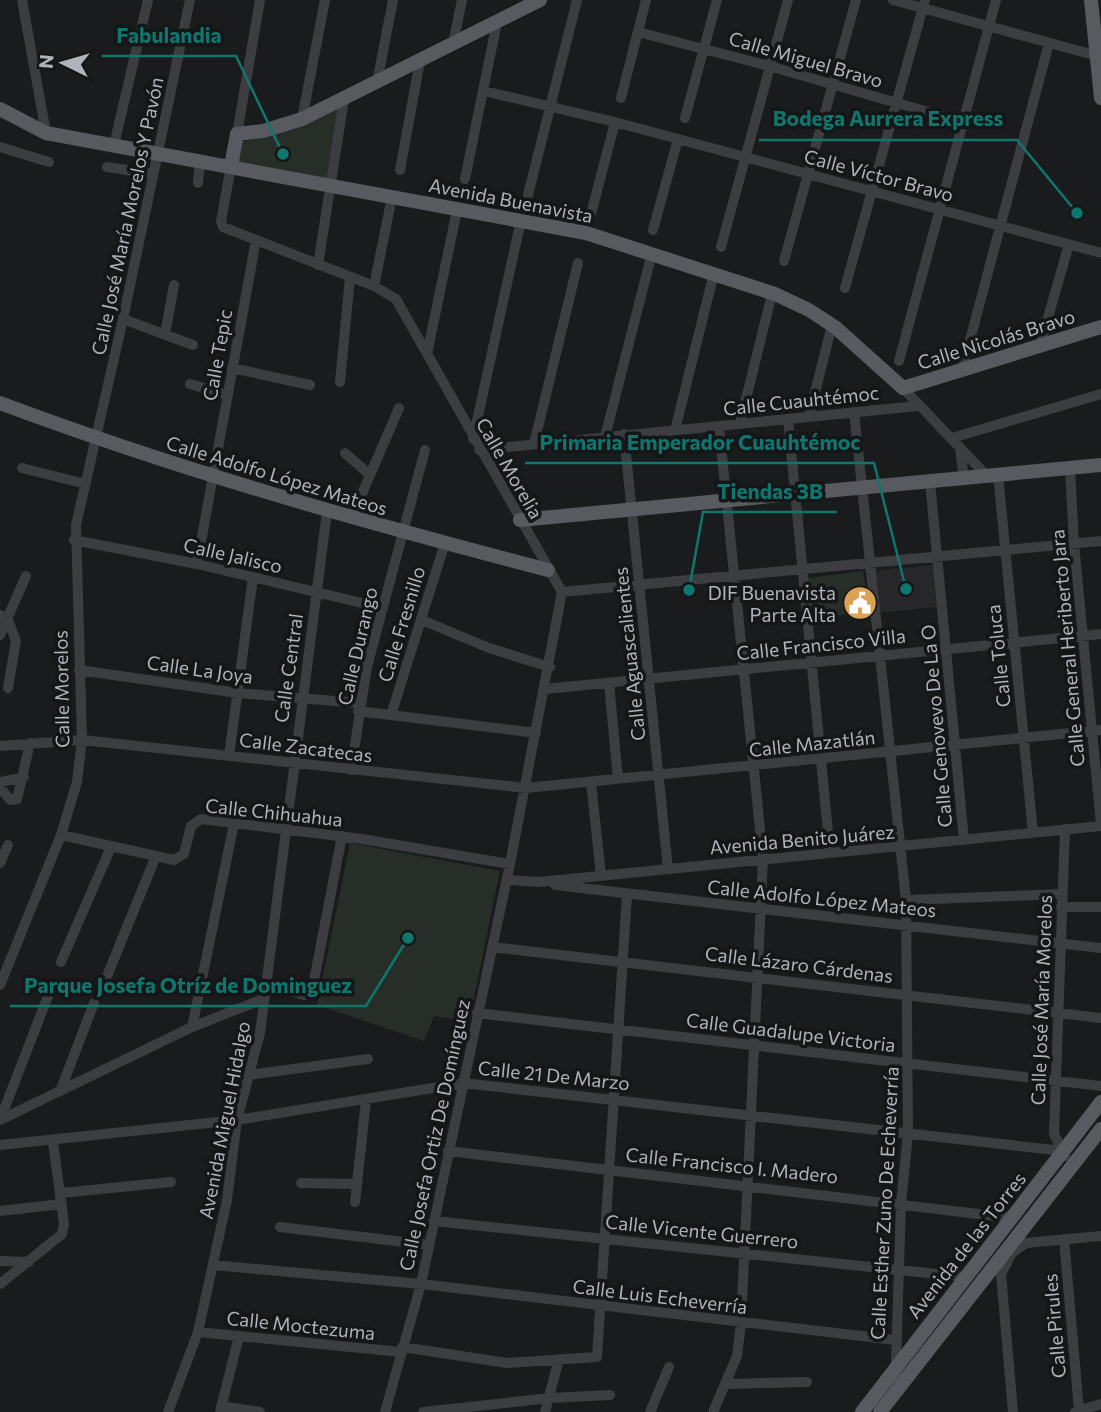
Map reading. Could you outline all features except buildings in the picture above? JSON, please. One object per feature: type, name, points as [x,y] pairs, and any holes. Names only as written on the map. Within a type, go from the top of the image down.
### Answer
[{"type":"main road","points":[[1091,0],[1097,18],[1101,98]]},
{"type":"main road","points":[[231,166],[237,134],[263,131],[302,119],[497,22],[531,2]]},
{"type":"main road","name":"Avenida Buenavista","points":[[0,109],[46,133],[521,220],[586,233],[652,253],[772,294],[809,310],[832,325],[903,388]]},
{"type":"main road","name":"Calle Nicolás Bravo","points":[[903,388],[1101,327]]},
{"type":"main road","name":"Calle Adolfo López Mateos","points":[[0,403],[212,478],[351,519],[548,570]]},
{"type":"main road","points":[[520,520],[1101,465]]},
{"type":"main road","name":"Avenida de las Torres","points":[[862,1412],[1101,1102]]},
{"type":"main road","name":"Avenida de las Torres","points":[[880,1412],[1071,1168],[1099,1137]]},
{"type":"street","points":[[22,0],[46,133]]},
{"type":"street","points":[[114,145],[148,0]]},
{"type":"street","name":"Calle José María Morelos Y Pavón","points":[[86,484],[124,319],[190,0]]},
{"type":"street","points":[[237,134],[260,0]]},
{"type":"street","points":[[302,119],[325,0]]},
{"type":"street","points":[[377,82],[393,0]]},
{"type":"street","points":[[453,44],[463,0]]},
{"type":"street","points":[[528,195],[577,0]]},
{"type":"street","points":[[621,98],[646,0]]},
{"type":"street","points":[[685,118],[717,0]]},
{"type":"street","points":[[721,247],[788,0]]},
{"type":"street","points":[[785,261],[856,0]]},
{"type":"street","points":[[893,0],[923,4],[989,26],[1099,56]]},
{"type":"street","points":[[899,361],[996,0]]},
{"type":"street","points":[[845,288],[923,4]]},
{"type":"street","points":[[465,178],[497,22]]},
{"type":"street","name":"Calle Miguel Bravo","points":[[638,32],[769,66],[963,122]]},
{"type":"street","points":[[962,370],[1049,43]]},
{"type":"street","points":[[400,170],[420,61]]},
{"type":"street","name":"Calle Víctor Bravo","points":[[484,91],[615,122],[1101,253]]},
{"type":"street","points":[[318,265],[344,99]]},
{"type":"street","points":[[591,214],[615,122]]},
{"type":"street","points":[[653,230],[678,139]]},
{"type":"street","points":[[0,147],[49,162]]},
{"type":"street","points":[[198,183],[200,160]]},
{"type":"street","points":[[231,166],[221,225],[374,286],[392,197]]},
{"type":"street","points":[[107,167],[153,174]]},
{"type":"street","points":[[427,354],[457,210]]},
{"type":"street","points":[[473,439],[521,220]]},
{"type":"street","name":"Calle Tepic","points":[[197,564],[256,240]]},
{"type":"street","points":[[1040,346],[1069,244]]},
{"type":"street","points":[[605,437],[652,253]]},
{"type":"street","points":[[534,444],[578,263]]},
{"type":"street","points":[[676,430],[714,274]]},
{"type":"street","points":[[340,382],[350,277]]},
{"type":"street","points":[[164,334],[174,285]]},
{"type":"street","name":"Calle Morelia","points":[[374,286],[391,294],[562,592]]},
{"type":"street","points":[[740,424],[772,294]]},
{"type":"street","points":[[124,319],[193,345]]},
{"type":"street","points":[[809,416],[832,325]]},
{"type":"street","points":[[232,368],[310,385]]},
{"type":"street","points":[[190,384],[227,395]]},
{"type":"street","name":"Avenida Buenavista","points":[[903,388],[918,406],[993,476]]},
{"type":"street","points":[[952,438],[1101,394]]},
{"type":"street","name":"Calle Cuauhtémoc","points":[[479,450],[918,406]]},
{"type":"street","points":[[351,519],[399,408]]},
{"type":"street","name":"Calle Esther Zuno De Echeverría","points":[[854,412],[906,900],[909,994],[908,1133],[901,1203],[895,1393]]},
{"type":"street","points":[[788,419],[830,853]]},
{"type":"street","points":[[713,1412],[737,1356],[741,1323],[763,859],[719,426]]},
{"type":"street","name":"Calle Aguascalientes","points":[[624,435],[668,869]]},
{"type":"street","points":[[960,447],[964,479]]},
{"type":"street","name":"Calle Durango","points":[[351,771],[359,707],[425,450]]},
{"type":"street","points":[[345,453],[370,475]]},
{"type":"street","points":[[22,467],[86,484]]},
{"type":"street","name":"Calle General Heriberto Jara","points":[[1070,468],[1083,636],[1097,730],[1101,825]]},
{"type":"street","name":"Calle Toluca","points":[[993,476],[1005,550],[1033,833]]},
{"type":"street","name":"Calle Genovevo De La O","points":[[930,482],[964,840]]},
{"type":"street","name":"Calle Morelos","points":[[61,835],[77,782],[82,740],[74,540],[86,484]]},
{"type":"street","name":"Calle Central","points":[[284,828],[327,512]]},
{"type":"street","name":"Calle Jalisco","points":[[74,540],[197,564],[383,608]]},
{"type":"street","points":[[510,864],[550,667],[562,592],[1101,541]]},
{"type":"street","name":"Calle Fresnillo","points":[[391,715],[445,543]]},
{"type":"street","points":[[0,635],[4,617],[26,576]]},
{"type":"street","points":[[229,756],[253,577]]},
{"type":"street","points":[[4,617],[16,641],[8,688]]},
{"type":"street","points":[[422,620],[489,648],[550,667]]},
{"type":"street","name":"Calle Francisco Villa","points":[[545,689],[1101,634]]},
{"type":"street","name":"Calle La Joya","points":[[79,670],[238,693],[302,698],[391,715],[537,733]]},
{"type":"street","points":[[609,683],[618,779]]},
{"type":"street","name":"Calle Mazatlán","points":[[526,788],[1097,730]]},
{"type":"street","name":"Calle Zacatecas","points":[[0,746],[82,740],[526,788]]},
{"type":"street","points":[[24,777],[0,784],[14,801],[20,794],[24,777],[30,743]]},
{"type":"street","points":[[591,782],[601,876]]},
{"type":"street","name":"Calle Chihuahua","points":[[61,835],[180,859],[195,821],[284,828],[510,864]]},
{"type":"street","points":[[192,1027],[234,824]]},
{"type":"street","name":"Avenida Benito Juárez","points":[[507,880],[539,882],[1101,825]]},
{"type":"street","name":"Avenida Miguel Hidalgo","points":[[168,1412],[198,1332],[227,1200],[237,1120],[260,1033],[284,828]]},
{"type":"street","name":"Calle José María Morelos","points":[[1065,829],[1054,1134],[1071,1168]]},
{"type":"street","points":[[0,985],[61,835]]},
{"type":"street","points":[[265,983],[309,995],[342,836]]},
{"type":"street","points":[[0,863],[8,845]]},
{"type":"street","points":[[61,962],[111,847]]},
{"type":"street","points":[[106,981],[156,856]]},
{"type":"street","name":"Calle Josefa Ortiz De Domínguez","points":[[384,1412],[421,1284],[510,864]]},
{"type":"street","name":"Calle Adolfo López Mateos","points":[[539,882],[627,895],[1101,948]]},
{"type":"street","name":"Calle Adolfo López Mateos","points":[[906,900],[1062,894]]},
{"type":"street","points":[[601,1307],[627,895]]},
{"type":"street","points":[[1061,907],[1101,907]]},
{"type":"street","name":"Calle Lázaro Cárdenas","points":[[492,947],[1101,1018]]},
{"type":"street","points":[[0,1120],[50,991]]},
{"type":"street","points":[[0,1120],[192,1027],[263,999]]},
{"type":"street","points":[[61,1089],[94,1003]]},
{"type":"street","name":"Calle Guadalupe Victoria","points":[[477,1013],[1101,1086]]},
{"type":"street","points":[[249,1075],[368,1059]]},
{"type":"street","name":"Calle 21 De Marzo","points":[[0,1145],[53,1142],[237,1120],[463,1083],[1063,1151]]},
{"type":"street","points":[[355,1202],[366,1101]]},
{"type":"street","points":[[0,1284],[62,1234],[62,1198],[53,1142]]},
{"type":"street","name":"Calle Francisco I. Madero","points":[[449,1152],[1012,1218]]},
{"type":"street","points":[[0,1211],[62,1198],[171,1182]]},
{"type":"street","points":[[301,1183],[357,1184]]},
{"type":"street","name":"Calle Vicente Guerrero","points":[[434,1221],[966,1277]]},
{"type":"street","points":[[280,1227],[429,1245]]},
{"type":"street","points":[[1013,1412],[1000,1285],[1005,1262],[1018,1247],[1026,1243],[1101,1236]]},
{"type":"street","name":"Calle Pirules","points":[[1064,1239],[1077,1411]]},
{"type":"street","points":[[0,1261],[29,1262]]},
{"type":"street","points":[[213,1265],[421,1284]]},
{"type":"street","name":"Calle Luis Echeverría","points":[[421,1284],[895,1340]]},
{"type":"street","name":"Calle Moctezuma","points":[[198,1332],[402,1350],[507,1363],[597,1357],[601,1307]]},
{"type":"street","points":[[239,1336],[220,1409],[260,1412]]},
{"type":"street","points":[[545,1412],[559,1359]]},
{"type":"street","points":[[650,1412],[669,1367]]},
{"type":"street","points":[[727,1384],[807,1381]]},
{"type":"street","points":[[423,1412],[550,1398],[610,1395]]},
{"type":"street","points":[[1077,1411],[1101,1404]]},
{"type":"shaded area","points":[[339,108],[326,181],[235,164],[238,143],[296,128]]},
{"type":"shaded area","points":[[933,565],[937,607],[878,613],[874,571]]},
{"type":"shaded area","points":[[863,571],[866,592],[851,594],[853,614],[812,619],[808,578]]},
{"type":"shaded area","points":[[350,843],[500,871],[469,1022],[434,1016],[424,1041],[317,1005]]},
{"type":"place","name":"Fabulandia","points":[[283,154]]},
{"type":"place","name":"Bodega Aurrera Express","points":[[1077,213]]},
{"type":"place","name":"Primaria Emperador Cuauhtémoc","points":[[906,589]]},
{"type":"place","name":"Tiendas 3B","points":[[689,590]]},
{"type":"place","name":"DIF Buenavista Parte Alta","points":[[860,603]]},
{"type":"place","name":"Parque Josefa Otríz de Dominguez","points":[[408,938]]}]
